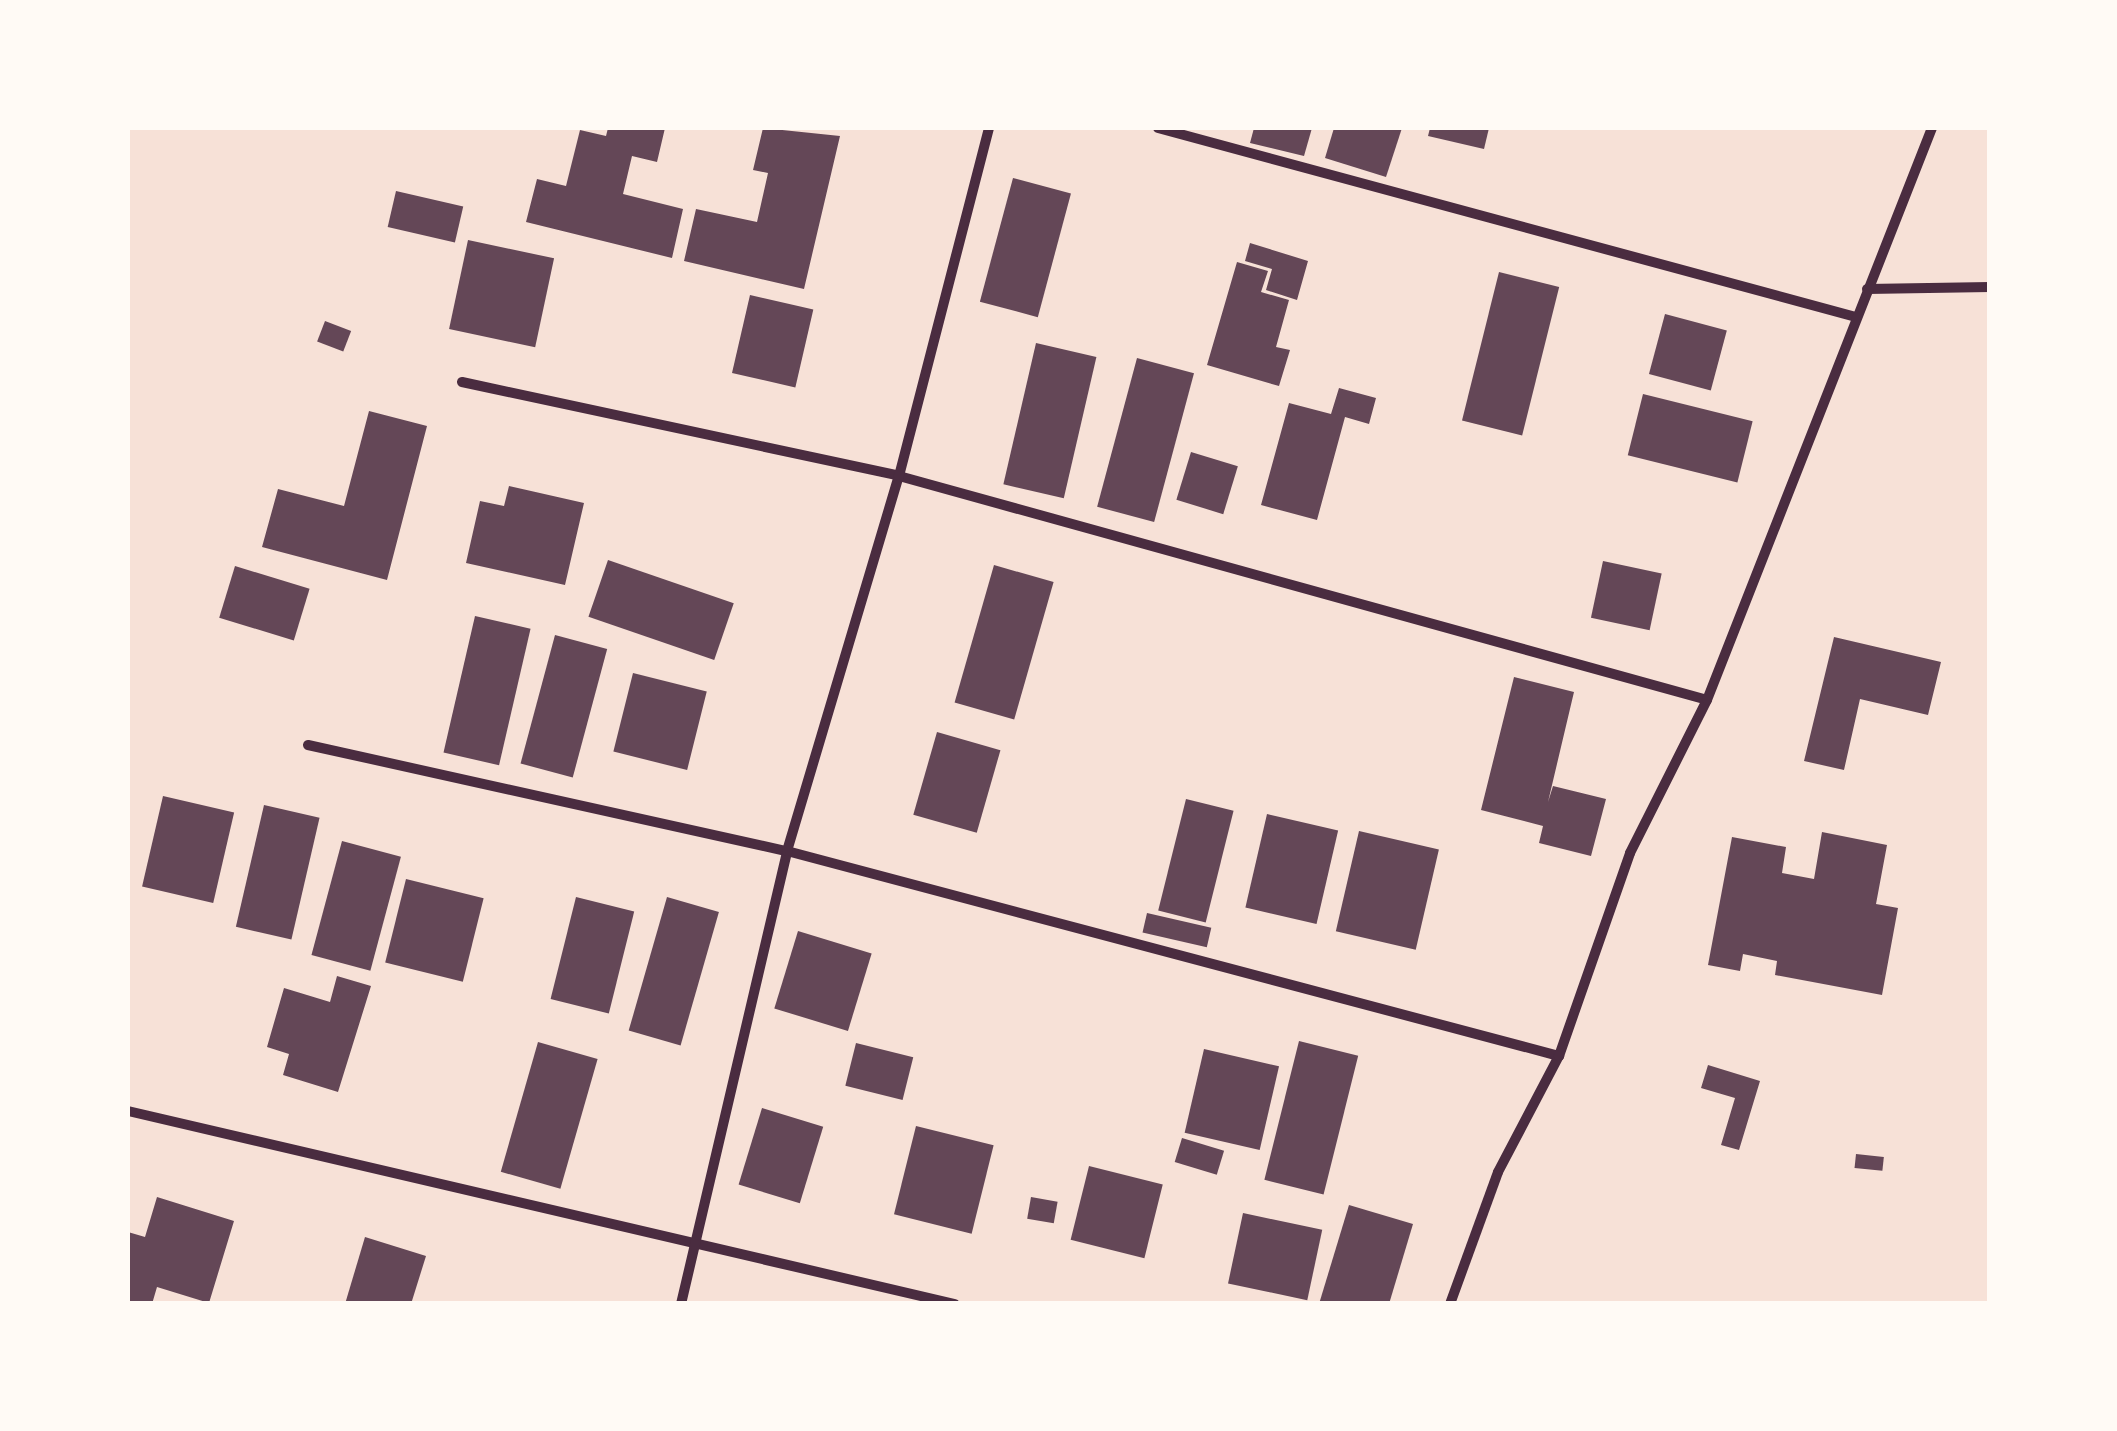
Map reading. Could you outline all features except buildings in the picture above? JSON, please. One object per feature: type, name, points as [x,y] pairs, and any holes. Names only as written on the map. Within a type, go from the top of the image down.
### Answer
[{"type":"street","points":[[681,1304],[700,1239],[787,851],[899,476],[988,128]]},
{"type":"street","points":[[1158,128],[1856,317]]},
{"type":"street","points":[[1450,1304],[1498,1172],[1558,1056],[1630,853],[1708,700],[1932,128]]},
{"type":"street","points":[[1866,289],[1990,287]]},
{"type":"street","points":[[462,382],[899,476],[1708,700]]},
{"type":"street","points":[[308,745],[787,851],[1558,1056]]},
{"type":"street","points":[[128,1111],[700,1239],[954,1304]]}]
